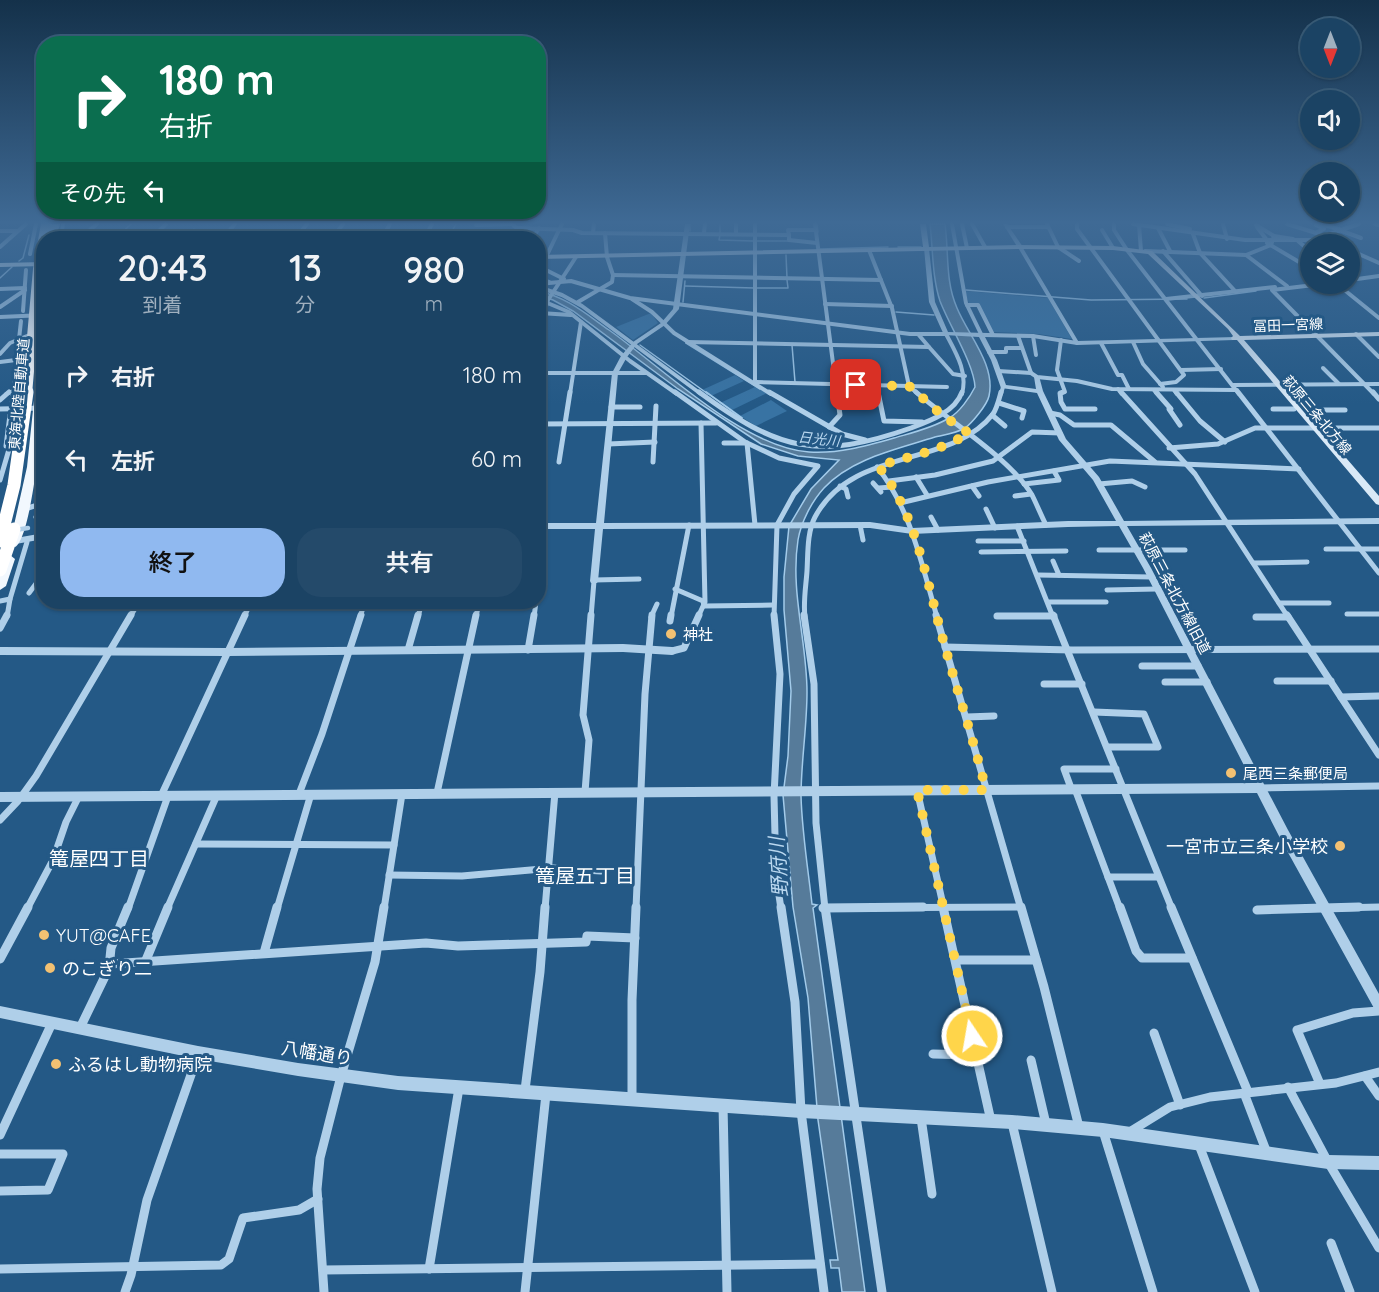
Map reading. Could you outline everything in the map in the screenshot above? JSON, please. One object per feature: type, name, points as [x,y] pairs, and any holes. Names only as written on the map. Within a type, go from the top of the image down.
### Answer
[{"type":"highway","name":"東海北陸自動車道","points":[[7,574],[27,470],[30,288]]},
{"type":"highway","name":"東海北陸自動車道","points":[[0,542],[11,504],[20,453],[36,291]]},
{"type":"main road","name":"萩原三条北方線","points":[[1182,284],[1237,338],[1379,510]]},
{"type":"main road","points":[[1,523],[7,501],[9,464],[7,446],[16,407],[16,389],[30,288]]},
{"type":"main road","name":"冨田一宮線","points":[[1237,338],[1379,333]]},
{"type":"main road","name":"萩原三条北方線","points":[[1313,429],[1379,502]]},
{"type":"main road","points":[[0,586],[22,541],[25,508],[36,451]]},
{"type":"street","points":[[555,284],[546,301],[572,315],[624,356],[717,423],[747,443],[779,458],[818,466],[794,494],[777,525],[773,605],[780,674],[774,792],[777,875],[795,1002],[801,1111],[824,1292]]},
{"type":"street","points":[[584,284],[630,298],[918,334],[1033,336],[1077,343],[1237,338]]},
{"type":"street","points":[[578,302],[609,284]]},
{"type":"street","points":[[585,792],[589,740],[583,715],[615,373],[624,356],[635,343],[663,324],[673,313],[678,304],[680,284]]},
{"type":"street","points":[[755,284],[756,384]]},
{"type":"street","points":[[823,284],[840,415],[829,427]]},
{"type":"street","points":[[883,284],[892,306],[909,386],[942,415],[970,434],[1024,483],[1046,525]]},
{"type":"street","points":[[546,289],[578,302],[753,428],[779,441],[806,447],[828,448],[911,429],[942,415],[960,400],[964,376],[933,302],[931,284]]},
{"type":"street","points":[[882,1292],[857,1113],[848,1077],[823,908],[816,823],[814,684],[804,613],[808,546],[812,524],[820,508],[840,486],[878,466],[934,450],[970,434],[992,415],[999,403],[1003,387],[998,371],[966,305],[962,284]]},
{"type":"street","points":[[1043,284],[1077,343]]},
{"type":"street","points":[[1118,284],[1184,375],[1180,380],[1160,384]]},
{"type":"street","points":[[1154,284],[1379,573]]},
{"type":"street","points":[[1188,284],[1197,297]]},
{"type":"street","points":[[1229,284],[1236,292]]},
{"type":"street","points":[[1167,300],[1300,284]]},
{"type":"street","points":[[1300,287],[1272,290],[1379,399]]},
{"type":"street","points":[[0,289],[30,288]]},
{"type":"street","points":[[0,308],[30,288]]},
{"type":"street","points":[[1349,294],[1379,318]]},
{"type":"street","points":[[630,298],[652,312],[686,342],[829,427],[842,434],[866,440]]},
{"type":"street","points":[[825,304],[892,306]]},
{"type":"street","points":[[966,305],[978,305],[993,335]]},
{"type":"street","points":[[0,317],[26,313],[36,314]]},
{"type":"street","points":[[546,313],[572,315]]},
{"type":"street","points":[[0,400],[16,389],[16,360],[24,338],[21,321]]},
{"type":"street","points":[[558,462],[581,322]]},
{"type":"street","points":[[918,334],[953,374],[964,376]]},
{"type":"street","points":[[1356,334],[1379,357]]},
{"type":"street","points":[[1018,336],[1034,375]]},
{"type":"street","points":[[1033,336],[1036,355]]},
{"type":"street","points":[[0,354],[10,343],[24,338]]},
{"type":"street","points":[[1061,340],[1057,360],[1060,379],[1065,389],[1065,392],[1060,393],[1059,396],[1064,408],[1095,409]]},
{"type":"street","points":[[686,342],[929,347]]},
{"type":"street","points":[[1133,342],[1143,364],[1165,390]]},
{"type":"street","points":[[1101,343],[1118,375],[1122,375],[1129,389]]},
{"type":"street","points":[[989,352],[1006,352],[1007,347],[1022,348]]},
{"type":"street","points":[[0,362],[16,360]]},
{"type":"street","points":[[1323,368],[1339,384]]},
{"type":"street","points":[[1181,370],[1221,369]]},
{"type":"street","points":[[998,371],[1118,389],[1237,390]]},
{"type":"street","points":[[546,373],[647,373]]},
{"type":"street","name":"萩原三条北方線旧道","points":[[1034,375],[1059,433],[1099,484],[1136,550],[1324,909],[1379,1006]]},
{"type":"street","points":[[756,384],[947,387]]},
{"type":"street","points":[[1233,384],[1379,384]]},
{"type":"street","points":[[877,386],[884,421],[926,422]]},
{"type":"street","points":[[1003,387],[1040,391]]},
{"type":"street","points":[[1118,389],[1169,448],[1195,474],[1379,755]]},
{"type":"street","points":[[1154,390],[1171,409],[1169,409],[1180,426]]},
{"type":"street","points":[[1174,390],[1200,422],[1225,441]]},
{"type":"street","points":[[999,403],[1023,411],[1022,418]]},
{"type":"street","points":[[653,462],[656,406]]},
{"type":"street","points":[[611,407],[640,407]]},
{"type":"street","points":[[0,409],[36,408]]},
{"type":"street","points":[[1273,409],[1345,410]]},
{"type":"street","points":[[1050,412],[1074,424],[1111,425],[1156,462]]},
{"type":"street","points":[[7,446],[10,415]]},
{"type":"street","points":[[992,415],[1006,426]]},
{"type":"street","points":[[0,651],[649,649],[672,651],[684,648],[704,606],[701,423]]},
{"type":"street","points":[[546,424],[717,423]]},
{"type":"street","points":[[1169,448],[1225,441],[1255,428],[1379,428]]},
{"type":"street","points":[[873,483],[880,490],[891,484],[916,477],[976,466],[997,459],[1032,432],[1059,433]]},
{"type":"street","points":[[608,444],[655,442]]},
{"type":"street","points":[[724,443],[747,443]]},
{"type":"street","points":[[747,443],[755,525]]},
{"type":"street","points":[[900,503],[927,495],[940,495],[1017,477],[1110,461],[1299,469]]},
{"type":"street","points":[[0,480],[9,464]]},
{"type":"street","points":[[878,466],[891,484],[912,531],[945,647],[968,717],[986,790],[1036,960],[1079,1128]]},
{"type":"street","points":[[1024,483],[1059,480],[1054,471]]},
{"type":"street","points":[[916,477],[927,495]]},
{"type":"street","points":[[1099,484],[1132,481],[1145,487]]},
{"type":"street","points":[[840,486],[846,489],[848,497]]},
{"type":"street","points":[[972,486],[979,496]]},
{"type":"street","points":[[1015,496],[1031,494]]},
{"type":"street","points":[[25,508],[36,506]]},
{"type":"street","points":[[986,509],[995,528]]},
{"type":"street","points":[[931,517],[938,530]]},
{"type":"street","points":[[546,526],[812,524],[860,525],[912,531],[1120,523],[1379,521]]},
{"type":"street","points":[[670,621],[689,525]]},
{"type":"street","points":[[860,525],[863,540]]},
{"type":"street","points":[[1017,526],[1246,1092],[1268,1154]]},
{"type":"street","points":[[0,533],[28,528]]},
{"type":"street","points":[[0,542],[36,538]]},
{"type":"street","points":[[978,541],[1024,541]]},
{"type":"street","points":[[1326,549],[1379,549]]},
{"type":"street","points":[[1099,550],[1185,550]]},
{"type":"street","points":[[981,552],[1066,551]]},
{"type":"street","points":[[1053,561],[1059,575]]},
{"type":"street","points":[[1253,563],[1307,562]]},
{"type":"street","points":[[0,628],[7,618],[10,599],[7,574]]},
{"type":"street","points":[[1038,575],[1151,577]]},
{"type":"street","points":[[594,580],[639,579]]},
{"type":"street","points":[[29,593],[36,584]]},
{"type":"street","points":[[675,589],[703,602],[704,606]]},
{"type":"street","points":[[1107,590],[1157,589]]},
{"type":"street","points":[[0,600],[10,599]]},
{"type":"street","points":[[1049,602],[1106,602]]},
{"type":"street","points":[[1279,603],[1329,603]]},
{"type":"street","points":[[632,1098],[635,938],[650,620],[657,604]]},
{"type":"street","points":[[704,606],[773,605]]},
{"type":"street","points":[[0,820],[21,797],[135,609]]},
{"type":"street","points":[[80,1029],[103,985],[110,964],[111,948],[136,889],[165,796],[248,609]]},
{"type":"street","points":[[264,953],[296,843],[305,794],[363,609]]},
{"type":"street","points":[[408,650],[420,609]]},
{"type":"street","points":[[437,793],[477,609]]},
{"type":"street","points":[[528,650],[535,609]]},
{"type":"street","points":[[1347,614],[1379,614]]},
{"type":"street","points":[[997,616],[1054,616]]},
{"type":"street","points":[[1256,617],[1288,617]]},
{"type":"street","points":[[945,647],[1068,650],[1379,649]]},
{"type":"street","points":[[1142,666],[1198,666]]},
{"type":"street","points":[[1276,681],[1331,681]]},
{"type":"street","points":[[1165,682],[1207,682]]},
{"type":"street","points":[[1044,684],[1082,684]]},
{"type":"street","points":[[1341,697],[1379,696]]},
{"type":"street","points":[[1094,712],[1144,714],[1158,747],[1108,747]]},
{"type":"street","points":[[968,717],[994,716]]},
{"type":"street","points":[[1116,769],[1064,769],[1136,951],[1142,958],[1192,958]]},
{"type":"street","points":[[0,797],[1073,788],[1124,790],[1379,786]]},
{"type":"street","points":[[917,790],[991,1122]]},
{"type":"street","points":[[525,1091],[542,942],[555,792]]},
{"type":"street","points":[[324,1292],[318,1198],[320,1158],[341,1077],[367,992],[377,946],[402,794]]},
{"type":"street","points":[[146,960],[165,911],[217,795]]},
{"type":"street","points":[[0,959],[53,860],[66,822],[79,796]]},
{"type":"street","points":[[196,844],[394,845]]},
{"type":"street","points":[[389,875],[472,875],[548,867],[586,868],[601,871]]},
{"type":"street","points":[[1108,877],[1158,877]]},
{"type":"street","points":[[823,908],[1020,907]]},
{"type":"street","points":[[1257,909],[1379,907]]},
{"type":"street","points":[[110,964],[426,943],[458,946],[586,942],[587,936],[635,938]]},
{"type":"street","points":[[956,960],[1036,960]]},
{"type":"street","points":[[1320,1084],[1297,1030],[1353,1012],[1379,1011]]},
{"type":"street","name":"八幡通り","points":[[0,1012],[199,1052],[341,1077],[801,1111],[1012,1122],[1079,1128],[1328,1162],[1379,1163]]},
{"type":"street","points":[[0,1135],[52,1023]]},
{"type":"street","points":[[1154,1033],[1180,1105]]},
{"type":"street","points":[[125,1292],[133,1267],[147,1200],[199,1052]]},
{"type":"street","points":[[933,1054],[976,1055]]},
{"type":"street","points":[[1031,1060],[1046,1125]]},
{"type":"street","points":[[1126,1134],[1170,1107],[1246,1092],[1320,1084],[1379,1072]]},
{"type":"street","points":[[1365,1076],[1379,1096]]},
{"type":"street","points":[[429,1269],[460,1087]]},
{"type":"street","points":[[1288,1087],[1328,1162],[1379,1248]]},
{"type":"street","points":[[525,1292],[546,1093]]},
{"type":"street","points":[[723,1105],[727,1292]]},
{"type":"street","points":[[921,1118],[932,1194]]},
{"type":"street","points":[[1012,1122],[1052,1292]]},
{"type":"street","points":[[1102,1131],[1153,1292]]},
{"type":"street","points":[[1199,1144],[1255,1292]]},
{"type":"street","points":[[0,1154],[63,1154],[48,1190],[0,1191]]},
{"type":"street","points":[[0,1269],[221,1265],[229,1259],[243,1218],[299,1210],[318,1198]]},
{"type":"street","points":[[1331,1243],[1350,1292]]},
{"type":"street","points":[[323,1270],[820,1264]]},
{"type":"shaded area","points":[[936,284],[951,284],[957,308],[985,362],[990,384],[988,400],[975,418],[962,430],[891,450],[848,469],[835,478],[811,505],[799,533],[796,559],[797,597],[807,692],[801,783],[803,823],[812,904],[817,905],[813,908],[865,1292],[842,1292],[839,1268],[831,1268],[830,1260],[838,1260],[818,1120],[808,998],[793,907],[783,795],[788,756],[791,691],[784,610],[784,577],[789,526],[811,489],[839,460],[798,456],[761,444],[678,389],[573,311],[546,298],[546,293],[558,297],[584,312],[704,403],[757,436],[783,447],[809,452],[831,452],[873,444],[943,422],[953,416],[967,400],[975,387],[974,378]]},
{"type":"shaded area","points":[[965,291],[1048,298],[1072,339],[1038,334],[993,332],[979,305],[969,304]]},
{"type":"shaded area","points":[[651,313],[658,323],[633,340],[616,327]]},
{"type":"shaded area","points":[[735,375],[744,381],[711,396],[702,390]]},
{"type":"shaded area","points":[[755,387],[767,393],[732,410],[720,403]]},
{"type":"shaded area","points":[[771,400],[787,411],[756,426],[740,416]]},
{"type":"waterway","points":[[683,302],[685,284]]},
{"type":"waterway","points":[[757,288],[788,288],[788,284]]},
{"type":"waterway","points":[[685,286],[754,288]]},
{"type":"waterway","points":[[966,290],[1091,300],[1187,299]]},
{"type":"waterway","points":[[1204,298],[1256,291]]},
{"type":"waterway","points":[[896,312],[934,315]]},
{"type":"waterway","points":[[686,343],[760,389]]},
{"type":"waterway","points":[[640,345],[708,394]]},
{"type":"waterway","points":[[792,345],[795,382]]},
{"type":"waterway","points":[[706,392],[742,418]]},
{"type":"place","name":"神社","points":[[671,634]]},
{"type":"place","name":"尾西三条郵便局","points":[[1231,773]]},
{"type":"place","name":"一宮市立三条小学校","points":[[1340,846]]},
{"type":"place","name":"YUT@CAFE","points":[[44,935]]},
{"type":"place","name":"のこぎり二","points":[[50,968]]},
{"type":"place","name":"ふるはし動物病院","points":[[56,1064]]},
{"type":"district","name":"篭屋四丁目","points":[[99,858]]},
{"type":"district","name":"篭屋五丁目","points":[[585,875]]},
{"type":"route","points":[[856,385],[909,386],[942,415],[970,434],[934,450],[878,466],[891,484],[909,521],[945,647],[968,717],[986,790],[917,790],[972,1036]]},
{"type":"water label","name":"日光川","points":[[819,439]]},
{"type":"water label","name":"野府川","points":[[778,867]]}]
